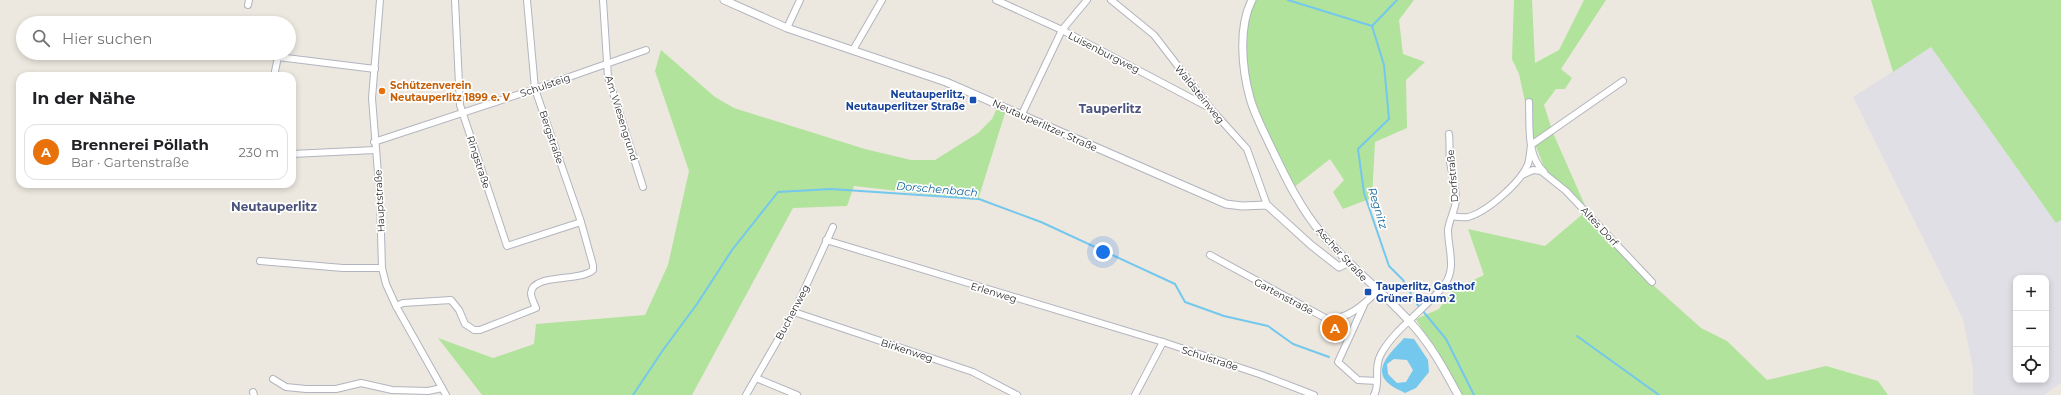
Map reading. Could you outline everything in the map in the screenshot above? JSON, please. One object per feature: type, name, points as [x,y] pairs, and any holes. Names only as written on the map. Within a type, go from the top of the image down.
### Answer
[{"type":"street","name":"Hauptstraße","points":[[380,0],[372,98],[374,142],[380,199],[382,268],[386,284],[396,306],[446,395]]},
{"type":"street","name":"Ringstraße","points":[[455,0],[460,105],[507,246],[581,222]]},
{"type":"street","name":"Bergstraße","points":[[396,306],[403,303],[451,300],[459,310],[465,324],[469,328],[480,330],[536,308],[531,292],[532,288],[541,281],[585,275],[593,270],[593,265],[581,222],[535,89],[527,0]]},
{"type":"street","name":"Am Wiesengrund","points":[[603,0],[608,77],[643,187]]},
{"type":"street","name":"Neutauperlitzer Straße","points":[[724,0],[788,28],[946,82],[1226,204],[1242,206],[1267,205]]},
{"type":"street","points":[[788,28],[800,0]]},
{"type":"street","points":[[853,50],[882,0]]},
{"type":"street","name":"Luisenburgweg","points":[[996,0],[1062,30],[1211,109]]},
{"type":"street","points":[[1022,114],[1062,30],[1087,0]]},
{"type":"street","name":"Waldsteinweg","points":[[1111,0],[1154,35],[1211,109],[1247,149],[1267,205]]},
{"type":"street","name":"Ascher Straße","points":[[1252,0],[1247,9],[1243,58],[1250,99],[1258,120],[1284,174],[1303,208],[1321,233],[1347,263],[1409,321],[1432,350],[1458,395]]},
{"type":"street","name":"Schulsteig","points":[[374,142],[535,89],[646,50]]},
{"type":"street","points":[[296,59],[375,69]]},
{"type":"street","points":[[275,72],[277,60]]},
{"type":"street","points":[[1531,145],[1623,81]]},
{"type":"street","name":"Altes Dorf","points":[[1452,216],[1466,217],[1483,210],[1520,177],[1528,164],[1531,145],[1528,102]]},
{"type":"street","name":"Dorfstraße","points":[[1377,393],[1376,364],[1381,354],[1409,321],[1444,286],[1450,276],[1452,264],[1448,228],[1455,207],[1456,192],[1450,161],[1449,134]]},
{"type":"street","name":"Altes Dorf","points":[[1531,145],[1537,164],[1566,191],[1652,282]]},
{"type":"street","points":[[296,154],[375,150]]},
{"type":"street","name":"Altes Dorf","points":[[1520,177],[1533,170],[1545,173]]},
{"type":"street","points":[[1267,205],[1311,245],[1339,267],[1347,263]]},
{"type":"street","name":"Buchenweg","points":[[746,395],[794,312],[833,227]]},
{"type":"street","name":"Erlenweg","points":[[826,240],[1163,342]]},
{"type":"street","name":"Gartenstraße","points":[[1210,255],[1327,319],[1336,319],[1364,304],[1377,291]]},
{"type":"street","points":[[260,261],[343,268],[382,268]]},
{"type":"street","points":[[1364,304],[1338,362],[1358,380],[1377,381]]},
{"type":"street","name":"Birkenweg","points":[[794,312],[973,372],[1017,395]]},
{"type":"street","points":[[1135,395],[1163,342]]},
{"type":"street","name":"Schulstraße","points":[[1163,342],[1262,375],[1309,394]]},
{"type":"street","points":[[756,378],[796,395]]},
{"type":"street","points":[[273,380],[286,387],[306,389],[336,389],[361,383],[398,390],[428,391],[442,388]]},
{"type":"shaded area","points":[[1931,47],[2056,222],[2061,220],[2061,383],[2044,395],[1973,395],[1973,369],[1963,319],[1853,97]]},
{"type":"green space","points":[[1250,0],[1414,0],[1399,20],[1403,54],[1425,62],[1406,80],[1407,128],[1375,142],[1372,198],[1343,209],[1333,192],[1344,180],[1330,159],[1293,188],[1257,121],[1242,58]]},
{"type":"green space","points":[[1514,0],[1532,0],[1535,63],[1559,50],[1584,0],[1606,0],[1561,69],[1572,78],[1565,89],[1556,89],[1544,105],[1553,133],[1587,210],[1653,285],[1701,328],[1727,341],[1767,380],[1826,366],[1878,381],[1888,395],[1460,395],[1416,319],[1439,309],[1451,291],[1484,275],[1468,229],[1545,246],[1584,213],[1544,167],[1533,139],[1519,74],[1512,59]]},
{"type":"green space","points":[[1871,0],[2061,0],[2061,220],[2056,223],[1931,47],[1893,72]]},
{"type":"green space","points":[[661,50],[715,97],[734,108],[865,149],[911,160],[935,160],[978,133],[992,119],[998,106],[1006,110],[978,200],[854,186],[847,206],[793,208],[692,395],[482,395],[438,338],[493,358],[534,344],[536,324],[645,315],[668,265],[689,171],[655,71]]},
{"type":"water","points":[[1404,338],[1414,339],[1428,360],[1429,372],[1416,388],[1405,393],[1386,381],[1382,370],[1391,352]],"holes":[[[1394,359],[1407,360],[1413,370],[1406,382],[1397,383],[1388,374],[1387,364]]]},
{"type":"waterway","points":[[1288,0],[1372,26]]},
{"type":"waterway","name":"Regnitz","points":[[1397,0],[1372,26],[1384,65],[1389,119],[1358,149],[1364,193],[1389,266],[1403,280],[1417,304],[1446,339],[1474,395]]},
{"type":"waterway","name":"Dorschenbach","points":[[633,395],[663,350],[697,304],[732,250],[778,192],[831,189],[979,199],[1041,222],[1175,284],[1185,302],[1224,316],[1268,326],[1293,344],[1329,357]]},
{"type":"waterway","points":[[1577,336],[1659,395]]},
{"type":"place","name":"Schützenverein Neutauperlitz 1899 e. V","points":[[382,91]]},
{"type":"place","name":"Neutauperlitz, Neutauperlitzer Straße","points":[[973,100]]},
{"type":"place","name":"Tauperlitz, Gasthof Grüner Baum 2","points":[[1368,292]]},
{"type":"place","name":"Brennerei Pöllath","points":[[1335,328]]},
{"type":"district","name":"Tauperlitz","points":[[1110,109]]},
{"type":"district","name":"Neutauperlitz","points":[[274,207]]}]
